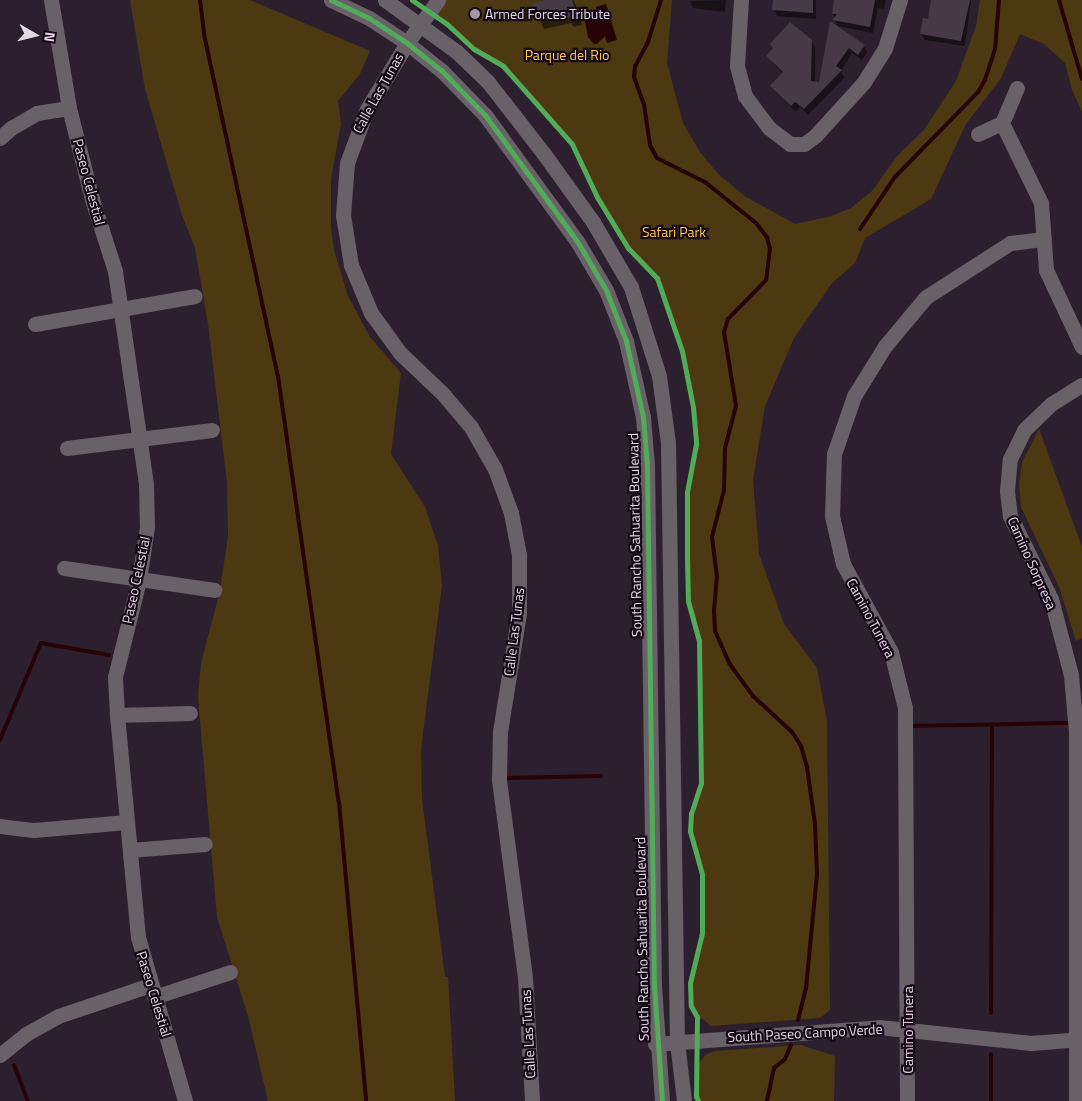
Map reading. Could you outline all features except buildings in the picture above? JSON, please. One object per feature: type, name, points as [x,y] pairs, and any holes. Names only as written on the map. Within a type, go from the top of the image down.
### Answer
[{"type":"street","name":"Paseo Celestial","points":[[51,0],[70,108],[92,199],[115,271],[122,307],[139,439],[146,527],[138,580],[115,678],[117,715],[138,937],[185,1101]]},
{"type":"street","name":"South Rancho Sahuarita Boulevard","points":[[331,0],[407,43],[442,70],[485,115],[577,240],[606,290],[633,368],[647,466],[655,1044],[662,1101]]},
{"type":"street","points":[[385,0],[421,24],[488,82],[593,222],[631,287],[659,376],[668,443],[677,1042],[684,1101]]},
{"type":"street","name":"Calle Las Tunas","points":[[438,0],[407,43],[367,109],[354,138],[343,188],[346,241],[359,290],[371,313],[400,353],[443,394],[471,427],[495,469],[511,513],[519,555],[519,613],[500,731],[500,780],[525,978],[532,1101]]},
{"type":"street","points":[[742,0],[737,66],[745,96],[769,128],[790,144],[804,144],[815,136],[864,82],[885,48],[900,0]]},
{"type":"street","points":[[978,134],[1002,123],[1017,88]]},
{"type":"street","points":[[0,138],[11,128],[38,113],[70,108]]},
{"type":"street","points":[[1002,123],[1041,203],[1046,270],[1082,347]]},
{"type":"street","name":"Camino Tunera","points":[[907,1101],[905,708],[891,652],[843,564],[832,516],[834,454],[845,415],[867,374],[901,324],[926,297],[1010,243],[1044,239]]},
{"type":"street","points":[[35,324],[122,307],[196,296]]},
{"type":"street","name":"Camino Sorpresa","points":[[1076,1101],[1079,1040],[1079,732],[1071,675],[1051,599],[1010,516],[1007,491],[1010,459],[1024,430],[1051,404],[1082,385]]},
{"type":"street","points":[[67,448],[212,430]]},
{"type":"street","points":[[64,568],[214,590]]},
{"type":"street","points":[[117,715],[190,713]]},
{"type":"street","points":[[0,826],[34,830],[127,822]]},
{"type":"street","points":[[130,850],[205,844]]},
{"type":"street","points":[[0,1055],[26,1034],[58,1016],[230,972]]},
{"type":"street","name":"South Paseo Campo Verde","points":[[655,1044],[847,1029],[908,1030],[1031,1043],[1079,1040]]},
{"type":"green space","points":[[130,0],[250,0],[370,51],[360,74],[338,101],[341,124],[331,179],[331,227],[334,250],[348,296],[370,337],[401,373],[391,454],[425,507],[438,546],[442,585],[421,749],[422,799],[445,977],[448,977],[455,1101],[268,1101],[248,1016],[217,917],[198,697],[201,663],[220,591],[228,536],[227,483],[208,324],[195,248],[182,215],[145,89]]},
{"type":"green space","points":[[438,0],[672,0],[667,63],[683,123],[700,152],[719,175],[746,197],[795,224],[828,217],[851,208],[872,191],[898,155],[924,130],[956,81],[976,26],[980,0],[1082,0],[1082,112],[1072,90],[1065,63],[1044,44],[1020,34],[1001,78],[966,124],[931,199],[865,238],[855,263],[832,283],[794,338],[765,406],[753,480],[759,554],[784,624],[817,668],[827,722],[830,1010],[820,1018],[711,1026],[693,1011],[690,978],[702,933],[702,874],[690,831],[691,813],[701,783],[699,641],[688,601],[687,500],[696,444],[693,407],[682,351],[657,278],[628,248],[597,197],[577,150],[503,66],[474,49],[429,12]]},
{"type":"green space","points":[[1039,429],[1082,547],[1082,638],[1076,641],[1059,587],[1021,507],[1019,483],[1022,462]]},
{"type":"green space","points":[[801,1045],[835,1056],[834,1101],[698,1101],[696,1067],[705,1055],[714,1051]]},
{"type":"shaded area","points":[[606,4],[617,40],[607,43],[605,36],[597,44],[594,44],[588,37],[584,17],[588,13],[592,16],[598,15],[596,7]]},
{"type":"waterway","points":[[200,0],[205,39],[278,376],[339,802],[366,1101]]},
{"type":"waterway","points":[[661,0],[648,42],[635,66],[634,77],[644,104],[650,145],[657,158],[705,182],[756,223],[767,237],[770,249],[766,280],[728,319],[724,332],[736,406],[725,448],[724,490],[712,537],[717,576],[714,611],[715,631],[729,663],[753,696],[792,732],[801,746],[807,767],[815,824],[817,874],[806,988],[798,1020]]},
{"type":"waterway","points":[[860,229],[895,177],[978,92],[985,80],[995,49],[999,0]]},
{"type":"waterway","points":[[1059,0],[1082,79]]},
{"type":"waterway","points":[[0,740],[41,643],[109,655]]},
{"type":"waterway","points":[[908,726],[1071,723]]},
{"type":"waterway","points":[[991,1013],[992,725]]},
{"type":"waterway","points":[[508,778],[601,776]]},
{"type":"waterway","points":[[767,1101],[774,1068],[785,1059],[791,1045]]},
{"type":"waterway","points":[[991,1054],[991,1101]]},
{"type":"waterway","points":[[14,1065],[28,1101]]},
{"type":"cycle path","points":[[331,0],[369,18],[407,43],[442,71],[485,115],[577,241],[606,290],[626,341],[643,417],[647,466],[654,986],[662,1101]]},
{"type":"cycle path","points":[[412,0],[447,24],[474,49],[503,66],[572,144],[597,197],[628,248],[657,278],[682,351],[693,407],[696,444],[687,492],[687,558],[688,601],[699,641],[701,783],[691,813],[690,831],[702,874],[702,933],[690,983],[691,1006],[697,1017],[696,1096],[698,1101]]},
{"type":"place","name":"Armed Forces Tribute","points":[[475,14]]},
{"type":"park label","name":"Parque del Rio","points":[[567,55]]},
{"type":"park label","name":"Safari Park","points":[[674,232]]}]
